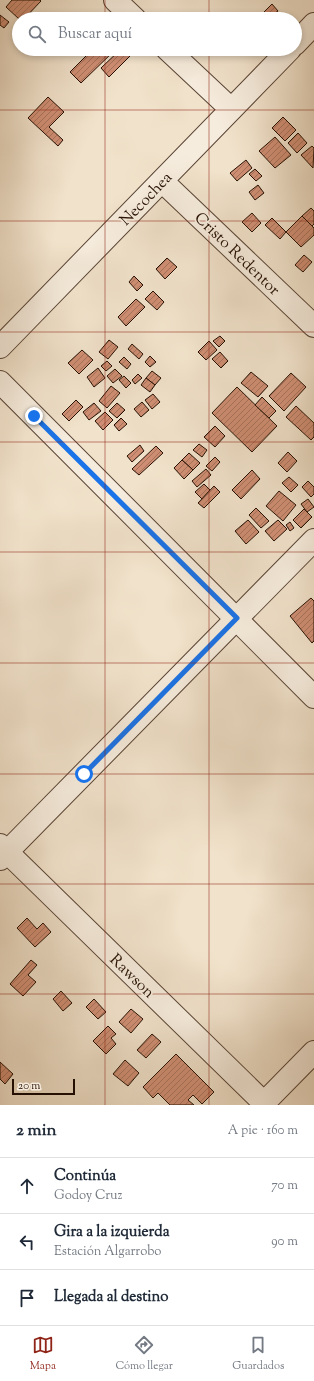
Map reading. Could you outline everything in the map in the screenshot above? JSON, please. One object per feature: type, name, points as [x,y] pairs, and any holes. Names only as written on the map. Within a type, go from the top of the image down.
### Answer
[{"type":"street","points":[[115,0],[128,12]]},
{"type":"street","points":[[302,37],[314,24]]},
{"type":"street","points":[[174,56],[231,110]]},
{"type":"street","name":"Necochea","points":[[0,347],[283,56]]},
{"type":"street","name":"Cristo Redentor","points":[[162,181],[314,326]]},
{"type":"street","points":[[0,382],[237,618],[314,697]]},
{"type":"street","points":[[2,852],[314,540]]},
{"type":"street","name":"Rawson","points":[[2,852],[264,1104]]},
{"type":"street","points":[[264,1104],[314,1052]]},
{"type":"building","points":[[12,0],[41,1],[31,12],[12,13],[6,7]]},
{"type":"building","points":[[272,4],[278,11],[277,12],[264,12]]},
{"type":"building","points":[[0,15],[9,22],[4,28],[0,25]]},
{"type":"building","points":[[86,56],[109,56],[81,83],[70,72]]},
{"type":"building","points":[[114,56],[130,56],[109,77],[101,68]]},
{"type":"building","points":[[48,97],[64,112],[49,127],[63,140],[58,146],[28,118]]},
{"type":"building","points":[[283,117],[296,130],[285,141],[272,128]]},
{"type":"building","points":[[298,133],[307,143],[297,153],[288,143]]},
{"type":"building","points":[[275,137],[291,155],[275,168],[259,151]]},
{"type":"building","points":[[312,146],[314,148],[313,168],[301,155]]},
{"type":"building","points":[[246,160],[252,168],[237,181],[230,173]]},
{"type":"building","points":[[255,169],[262,176],[256,181],[249,174]]},
{"type":"building","points":[[258,185],[264,193],[255,200],[249,192]]},
{"type":"building","points":[[311,208],[314,211],[314,224],[312,226],[302,216]]},
{"type":"building","points":[[252,213],[261,223],[252,232],[242,222]]},
{"type":"building","points":[[302,216],[314,228],[314,235],[301,247],[286,232]]},
{"type":"building","points":[[272,218],[286,232],[280,239],[265,225]]},
{"type":"building","points":[[304,255],[312,262],[303,272],[295,265]]},
{"type":"building","points":[[167,258],[177,267],[165,279],[156,269]]},
{"type":"building","points":[[134,276],[143,285],[137,291],[129,282]]},
{"type":"building","points":[[153,291],[164,302],[157,310],[145,299]]},
{"type":"building","points":[[136,299],[145,307],[126,326],[118,317]]},
{"type":"building","points":[[220,336],[225,341],[219,347],[213,341]]},
{"type":"building","points":[[109,340],[118,347],[108,359],[99,352]]},
{"type":"building","points":[[209,341],[217,350],[206,360],[198,352]]},
{"type":"building","points":[[132,344],[143,354],[139,359],[128,349]]},
{"type":"building","points":[[82,350],[93,360],[79,374],[68,363]]},
{"type":"building","points":[[220,352],[228,361],[221,368],[212,359]]},
{"type":"building","points":[[150,356],[156,362],[150,367],[145,362]]},
{"type":"building","points":[[124,357],[131,364],[127,369],[119,362]]},
{"type":"building","points":[[107,361],[112,366],[106,371],[101,366]]},
{"type":"building","points":[[98,368],[105,378],[94,387],[87,377]]},
{"type":"building","points":[[115,369],[122,376],[113,383],[107,376]]},
{"type":"building","points":[[152,371],[161,378],[155,385],[146,378]]},
{"type":"building","points":[[251,372],[268,386],[258,397],[241,383]]},
{"type":"building","points":[[291,373],[306,387],[284,411],[269,396]]},
{"type":"building","points":[[138,374],[142,378],[135,384],[132,380]]},
{"type":"building","points":[[124,376],[131,383],[126,388],[119,380]]},
{"type":"building","points":[[146,378],[155,385],[150,392],[141,385]]},
{"type":"building","points":[[111,386],[120,393],[107,408],[99,401]]},
{"type":"building","points":[[237,387],[277,426],[252,452],[212,413]]},
{"type":"building","points":[[153,394],[160,402],[152,409],[145,400]]},
{"type":"building","points":[[262,397],[276,411],[269,418],[255,405]]},
{"type":"building","points":[[76,400],[83,407],[69,421],[62,414]]},
{"type":"building","points":[[142,402],[149,410],[141,417],[134,409]]},
{"type":"building","points":[[94,403],[101,411],[89,420],[83,412]]},
{"type":"building","points":[[117,403],[125,410],[117,418],[109,411]]},
{"type":"building","points":[[296,406],[314,423],[314,437],[311,440],[286,417]]},
{"type":"building","points":[[105,412],[113,420],[103,430],[95,421]]},
{"type":"building","points":[[121,418],[127,424],[119,431],[114,425]]},
{"type":"building","points":[[215,426],[225,436],[215,447],[204,437]]},
{"type":"building","points":[[199,444],[207,450],[202,457],[193,450]]},
{"type":"building","points":[[140,445],[144,451],[132,462],[127,456]]},
{"type":"building","points":[[156,446],[163,453],[139,475],[132,469]]},
{"type":"building","points":[[288,452],[297,461],[287,472],[278,463]]},
{"type":"building","points":[[189,453],[200,463],[193,470],[182,460]]},
{"type":"building","points":[[215,457],[220,462],[212,471],[206,466]]},
{"type":"building","points":[[182,460],[193,470],[184,479],[174,468]]},
{"type":"building","points":[[206,469],[211,475],[197,487],[192,481]]},
{"type":"building","points":[[252,470],[260,479],[241,499],[232,490]]},
{"type":"building","points":[[289,477],[298,485],[291,492],[282,483]]},
{"type":"building","points":[[308,481],[314,487],[314,494],[311,497],[302,487]]},
{"type":"building","points":[[204,484],[210,490],[202,499],[195,492]]},
{"type":"building","points":[[214,486],[220,492],[204,508],[198,503]]},
{"type":"building","points":[[279,491],[296,505],[283,521],[266,506]]},
{"type":"building","points":[[308,499],[314,507],[307,512],[301,504]]},
{"type":"building","points":[[256,508],[269,521],[261,528],[249,515]]},
{"type":"building","points":[[304,509],[312,517],[301,528],[293,520]]},
{"type":"building","points":[[248,520],[259,532],[246,544],[235,531]]},
{"type":"building","points":[[278,520],[287,529],[274,541],[265,531]]},
{"type":"building","points":[[290,522],[294,528],[290,531],[286,525]]},
{"type":"building","points":[[311,598],[314,601],[314,641],[312,643],[290,616]]},
{"type":"building","points":[[27,918],[37,929],[43,923],[51,932],[35,947],[17,928]]},
{"type":"building","points":[[31,960],[37,965],[28,975],[36,982],[23,996],[10,984]]},
{"type":"building","points":[[61,991],[72,1003],[63,1011],[53,999]]},
{"type":"building","points":[[94,999],[106,1012],[98,1019],[86,1007]]},
{"type":"building","points":[[131,1009],[143,1019],[131,1033],[119,1022]]},
{"type":"building","points":[[108,1026],[116,1034],[111,1038],[116,1044],[106,1054],[93,1041]]},
{"type":"building","points":[[152,1034],[161,1042],[146,1058],[137,1050]]},
{"type":"building","points":[[176,1054],[214,1092],[202,1104],[193,1095],[188,1100],[194,1105],[170,1105],[158,1093],[153,1098],[143,1087]]},
{"type":"building","points":[[125,1060],[139,1073],[128,1086],[113,1074]]},
{"type":"building","points":[[0,1062],[13,1074],[5,1084],[0,1079]]},
{"type":"route","points":[[34,416],[237,618],[84,774]]}]
